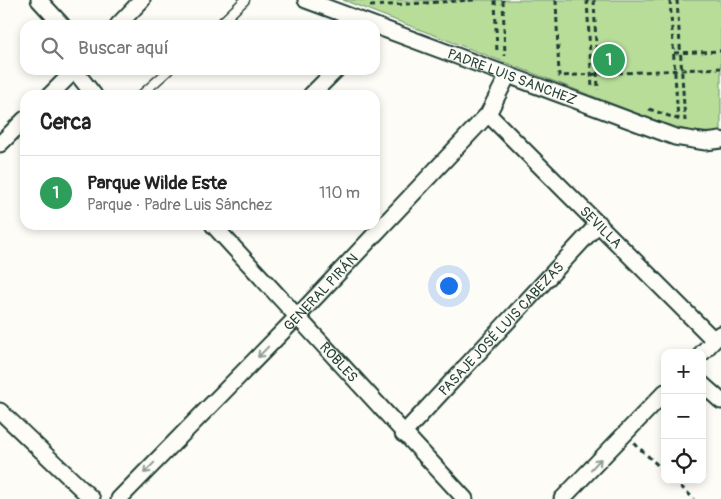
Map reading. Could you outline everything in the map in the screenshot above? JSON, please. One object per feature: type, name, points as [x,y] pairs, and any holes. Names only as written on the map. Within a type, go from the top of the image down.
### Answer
[{"type":"street","points":[[39,0],[57,20]]},
{"type":"street","points":[[123,20],[142,0]]},
{"type":"street","name":"PADRE LUIS SÁNCHEZ","points":[[306,0],[363,20]]},
{"type":"street","name":"PADRE LUIS SÁNCHEZ","points":[[380,26],[675,136],[706,142],[721,140]]},
{"type":"street","points":[[55,90],[70,75]]},
{"type":"street","points":[[79,75],[90,90]]},
{"type":"street","points":[[316,90],[331,75]]},
{"type":"street","name":"GENERAL PIRÁN","points":[[380,229],[488,114],[508,75]]},
{"type":"street","name":"SEVILLA","points":[[488,114],[718,337]]},
{"type":"street","points":[[0,144],[20,124]]},
{"type":"street","name":"PASAJE JOSÉ LUIS CABEZAS","points":[[403,434],[599,223]]},
{"type":"street","name":"ROBLES","points":[[219,230],[403,434],[465,499]]},
{"type":"street","name":"GENERAL PIRÁN","points":[[118,499],[297,317],[379,230]]},
{"type":"street","points":[[706,349],[718,337]]},
{"type":"street","points":[[706,388],[721,401]]},
{"type":"street","points":[[562,499],[663,394]]},
{"type":"street","points":[[0,411],[92,499]]},
{"type":"lane","points":[[224,20],[245,0]]},
{"type":"lane","points":[[147,90],[163,75]]},
{"type":"path","points":[[370,6],[476,0]]},
{"type":"path","points":[[495,0],[497,53]]},
{"type":"path","points":[[503,0],[505,56]]},
{"type":"path","points":[[556,0],[559,76],[721,68]]},
{"type":"path","points":[[587,0],[592,88]]},
{"type":"path","points":[[594,0],[598,90]]},
{"type":"path","points":[[670,0],[678,119]]},
{"type":"path","points":[[677,0],[685,121]]},
{"type":"path","points":[[674,53],[721,51]]},
{"type":"path","points":[[624,434],[661,468]]},
{"type":"path","points":[[678,484],[694,499]]},
{"type":"green space","points":[[343,0],[721,0],[721,133],[689,131],[652,119]]},
{"type":"place","name":"Parque Wilde Este","points":[[609,60]]}]
